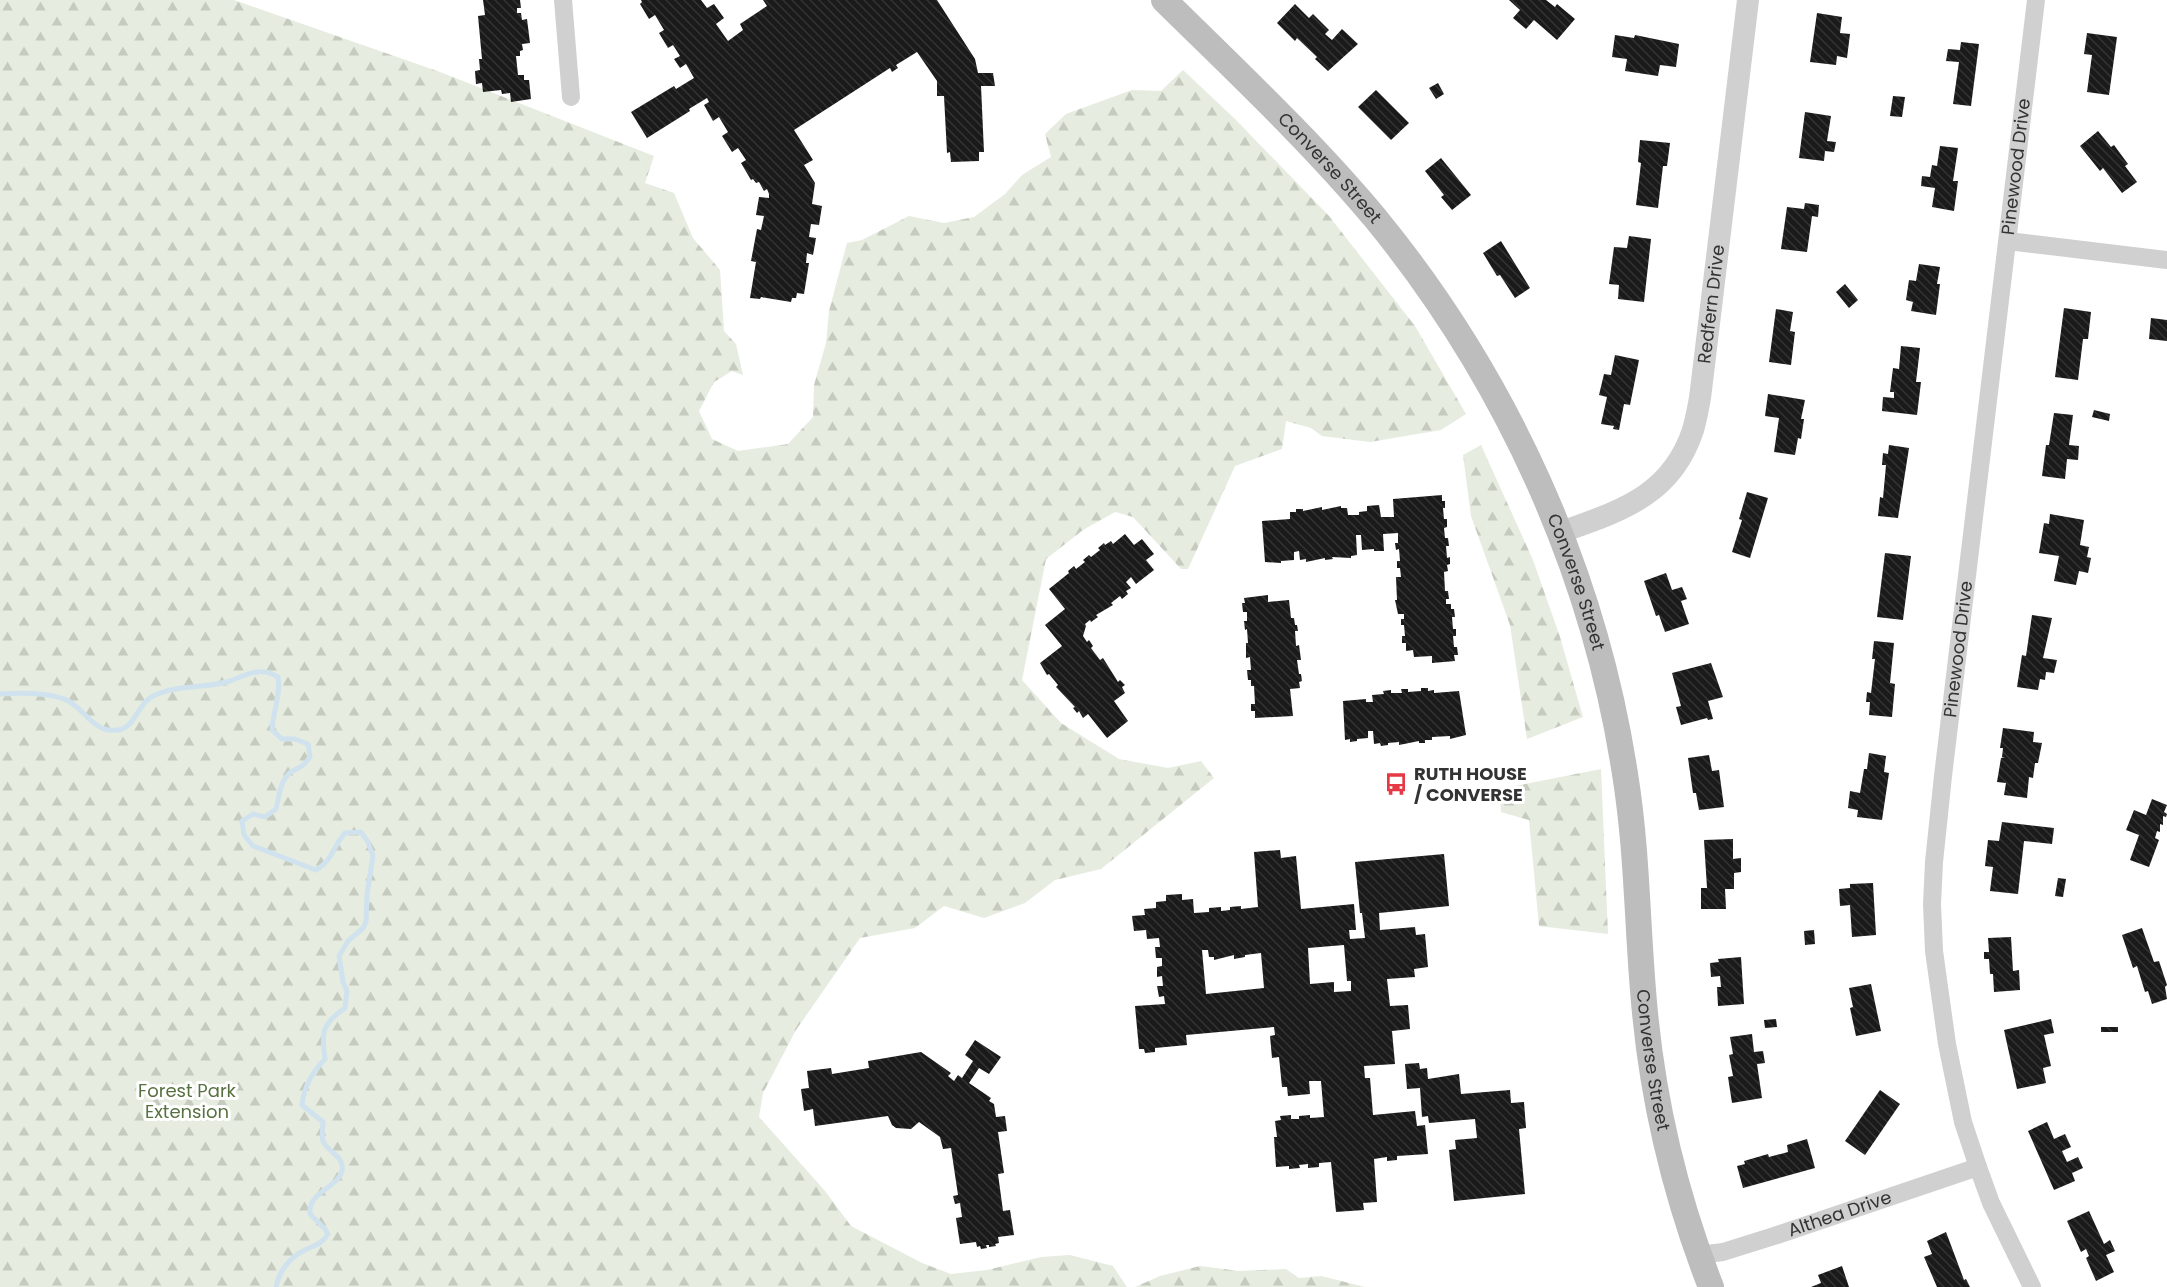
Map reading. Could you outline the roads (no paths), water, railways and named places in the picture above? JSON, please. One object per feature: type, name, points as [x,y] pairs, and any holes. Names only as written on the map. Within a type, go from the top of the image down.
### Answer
[{"type":"main road","name":"Converse Street","points":[[1164,0],[1321,158],[1376,219],[1460,335],[1495,394],[1532,467],[1582,591],[1608,683],[1618,731],[1633,833],[1640,961],[1648,1043],[1668,1153],[1711,1287]]},
{"type":"street","points":[[563,0],[571,97]]},
{"type":"street","name":"Redfern Drive","points":[[1559,533],[1632,505],[1652,491],[1668,476],[1683,454],[1693,429],[1702,387],[1748,0]]},
{"type":"street","name":"Pinewood Drive","points":[[2032,1287],[1991,1203],[1963,1122],[1947,1044],[1934,951],[1932,904],[1942,776],[2036,0]]},
{"type":"street","points":[[2008,241],[2167,260]]},
{"type":"street","name":"Althea Drive","points":[[1699,1255],[1723,1252],[1774,1236],[1978,1167]]},
{"type":"waterway","points":[[0,694],[40,694],[64,699],[71,702],[94,724],[101,728],[118,730],[129,725],[148,699],[162,692],[230,681],[256,672],[270,673],[278,677],[279,684],[272,730],[282,739],[295,739],[308,744],[310,757],[284,779],[276,809],[265,817],[253,814],[242,821],[244,835],[253,846],[316,870],[326,862],[345,833],[361,832],[368,842],[373,856],[367,894],[366,922],[363,928],[348,941],[339,956],[343,982],[347,991],[345,1008],[332,1019],[325,1029],[323,1042],[325,1059],[309,1080],[302,1105],[323,1122],[323,1141],[341,1162],[342,1171],[335,1182],[313,1200],[311,1206],[310,1214],[328,1234],[320,1243],[290,1261],[280,1275],[276,1287]]},
{"type":"place","name":"RUTH HOUSE / CONVERSE","points":[[1396,784]]},
{"type":"park label","name":"Forest Park Extension","points":[[187,1101]]}]
